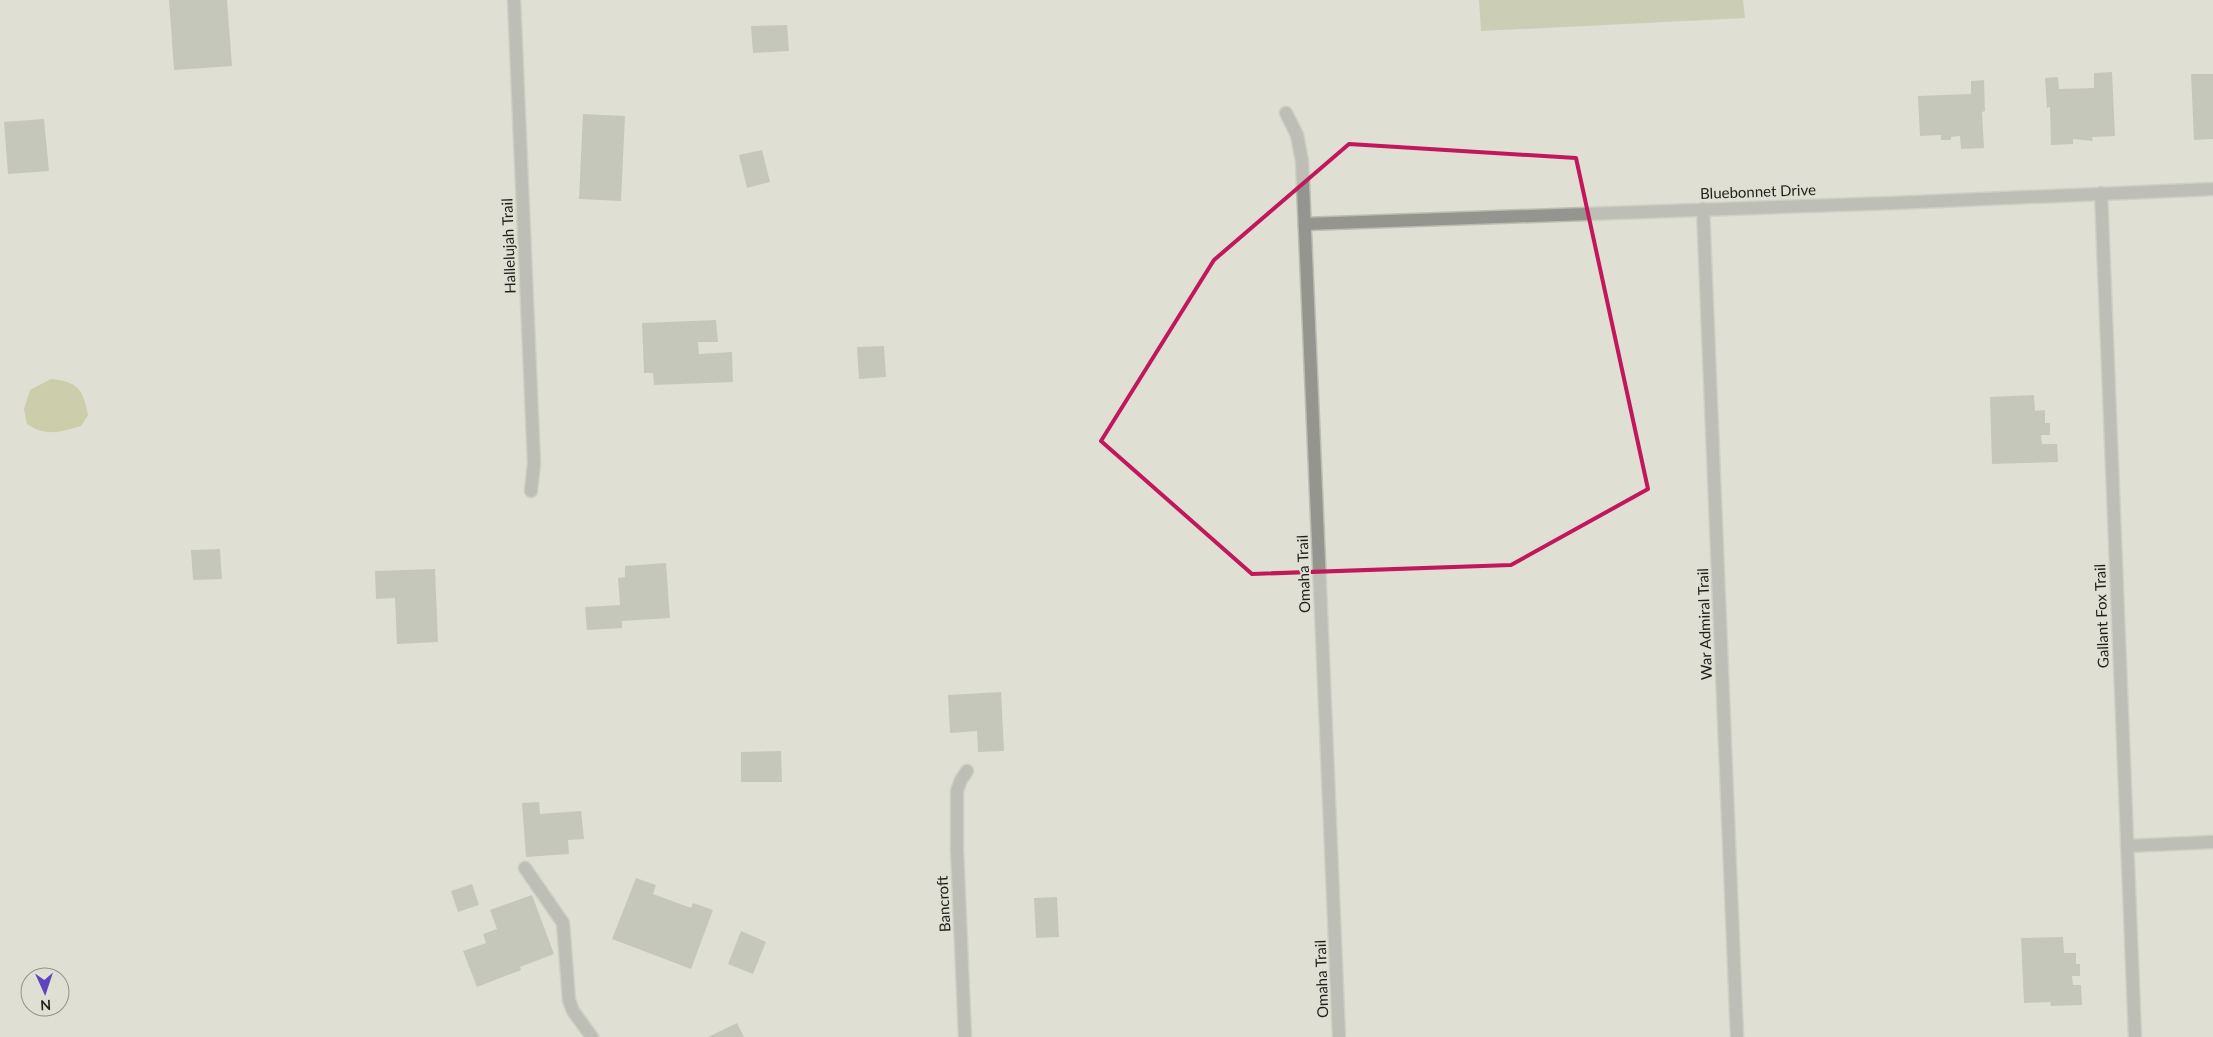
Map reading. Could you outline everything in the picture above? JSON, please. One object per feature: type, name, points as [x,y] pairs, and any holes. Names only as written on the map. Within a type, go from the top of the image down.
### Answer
[{"type":"street","name":"Hallelujah Trail","points":[[514,0],[534,463],[531,491]]},
{"type":"street","name":"Omaha Trail","points":[[1286,113],[1297,135],[1300,151],[1340,1037]]},
{"type":"street","name":"Bluebonnet Drive","points":[[1304,224],[2213,189]]},
{"type":"street","name":"Gallant Fox Trail","points":[[2100,193],[2135,1037]]},
{"type":"street","name":"War Admiral Trail","points":[[1703,210],[1737,1037]]},
{"type":"street","name":"Bancroft","points":[[965,1037],[957,850],[957,790],[967,772]]},
{"type":"street","points":[[2127,846],[2213,842]]},
{"type":"street","points":[[525,868],[563,923],[569,1000],[573,1011],[592,1037]]},
{"type":"highlighted area","points":[[1349,144],[1576,158],[1648,489],[1511,565],[1252,574],[1101,441],[1214,260]]},
{"type":"shaded area","points":[[1479,0],[1743,0],[1745,18],[1481,31]]},
{"type":"shaded area","points":[[51,379],[67,382],[78,388],[84,399],[88,415],[81,426],[47,432],[27,424],[24,409],[30,390]]},
{"type":"building","points":[[169,0],[227,0],[232,66],[174,70]]},
{"type":"building","points":[[787,25],[789,51],[753,53],[751,26]]},
{"type":"building","points":[[2112,72],[2115,136],[2092,137],[2093,141],[2073,139],[2073,144],[2051,145],[2050,107],[2047,108],[2045,78],[2058,77],[2059,89],[2094,88],[2094,73]]},
{"type":"building","points":[[2191,74],[2213,74],[2213,139],[2194,140]]},
{"type":"building","points":[[1984,80],[1985,111],[1982,112],[1984,148],[1961,149],[1960,136],[1951,137],[1951,140],[1941,140],[1941,135],[1920,136],[1918,96],[1971,94],[1971,81]]},
{"type":"building","points":[[583,114],[625,116],[621,201],[579,199]]},
{"type":"building","points":[[44,119],[49,171],[8,174],[4,122]]},
{"type":"building","points":[[762,150],[770,182],[747,188],[739,155]]},
{"type":"building","points":[[716,320],[718,342],[698,342],[699,354],[732,352],[733,382],[654,385],[653,373],[644,373],[642,323]]},
{"type":"building","points":[[884,346],[886,377],[859,379],[857,347]]},
{"type":"building","points":[[2034,395],[2035,411],[2045,410],[2045,423],[2050,423],[2050,435],[2041,435],[2042,444],[2057,444],[2058,462],[1992,464],[1990,397]]},
{"type":"building","points":[[220,549],[222,579],[193,580],[191,550]]},
{"type":"building","points":[[666,563],[670,618],[622,621],[622,628],[587,630],[585,607],[620,605],[618,578],[625,577],[625,566]]},
{"type":"building","points":[[435,569],[438,642],[397,644],[395,598],[376,599],[375,571]]},
{"type":"building","points":[[1001,692],[1004,751],[978,752],[977,731],[950,733],[948,695]]},
{"type":"building","points":[[781,751],[782,782],[741,782],[741,752]]},
{"type":"building","points":[[539,802],[540,814],[581,811],[584,839],[568,840],[569,854],[526,857],[522,803]]},
{"type":"building","points":[[636,878],[656,885],[653,894],[691,908],[693,903],[713,910],[691,969],[612,939]]},
{"type":"building","points":[[472,884],[479,905],[458,912],[451,891]]},
{"type":"building","points":[[532,895],[554,954],[520,967],[521,970],[477,987],[463,951],[486,943],[483,934],[497,929],[490,910]]},
{"type":"building","points":[[1057,897],[1059,937],[1036,938],[1034,898]]},
{"type":"building","points":[[741,931],[766,942],[753,974],[728,964]]},
{"type":"building","points":[[2063,937],[2064,953],[2076,953],[2076,964],[2080,964],[2080,976],[2072,976],[2073,985],[2081,985],[2082,1005],[2051,1006],[2050,1002],[2024,1003],[2021,938]]},
{"type":"building","points":[[737,1023],[744,1037],[708,1037]]}]
